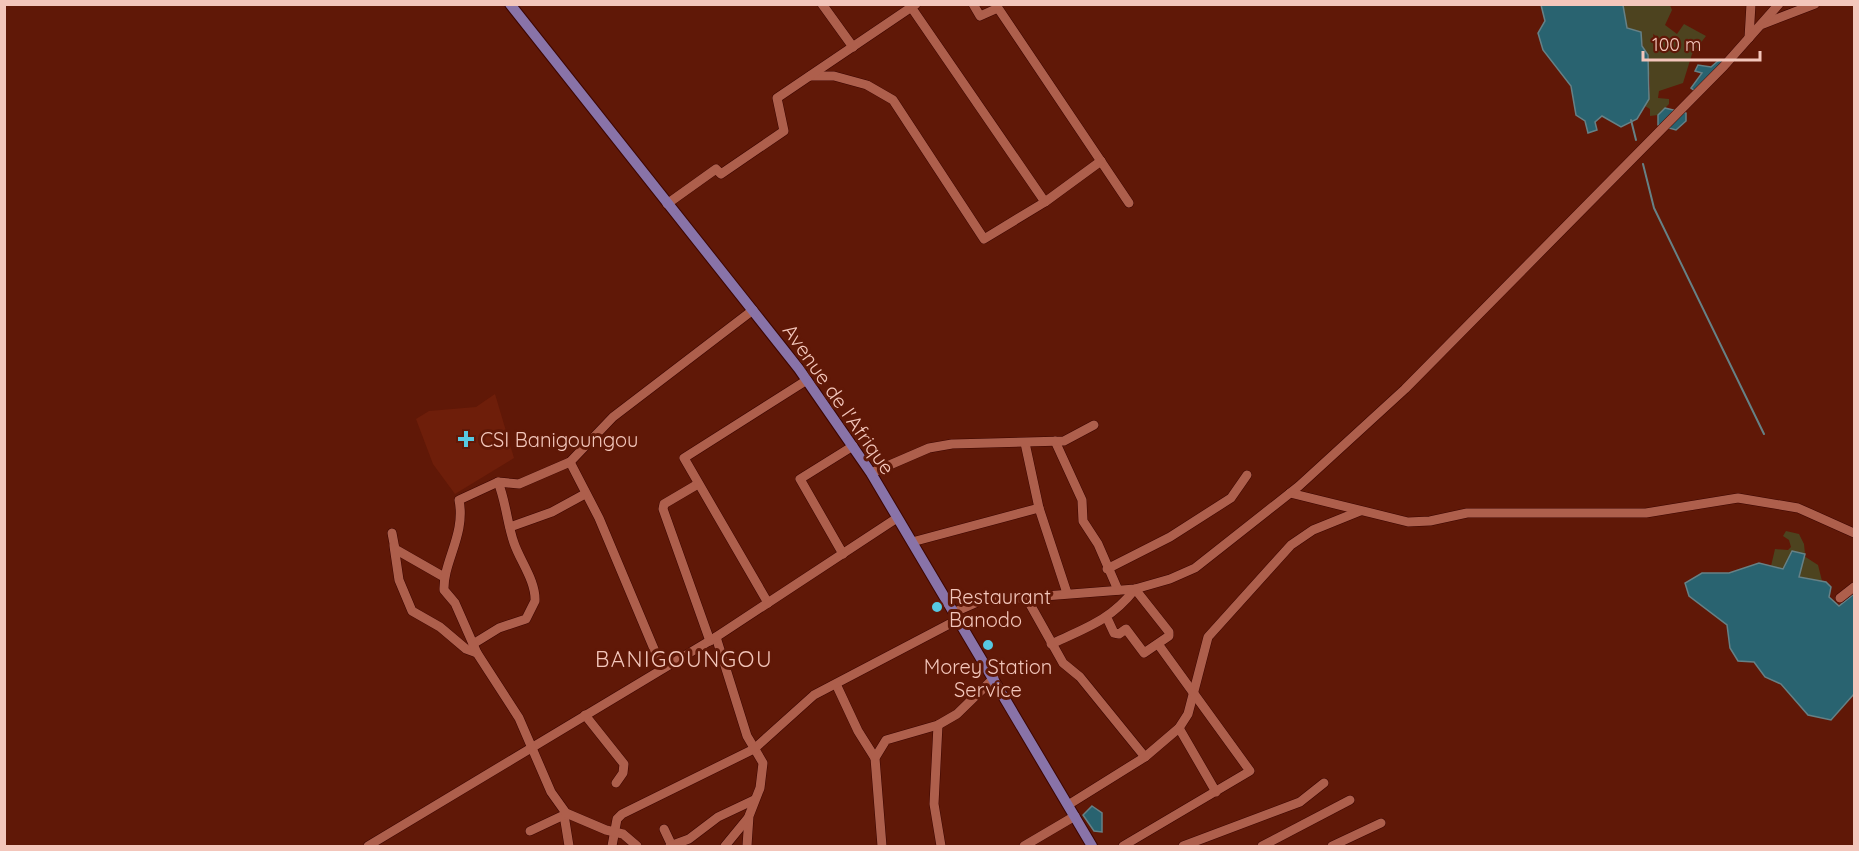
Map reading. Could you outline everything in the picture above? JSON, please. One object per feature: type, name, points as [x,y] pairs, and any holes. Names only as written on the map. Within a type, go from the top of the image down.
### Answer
[{"type":"main road","name":"Avenue de l'Afrique","points":[[510,4],[753,310],[807,380],[853,446],[957,615],[1092,846]]},
{"type":"street","points":[[822,4],[853,47]]},
{"type":"street","points":[[973,4],[980,16],[998,8],[1129,203]]},
{"type":"street","points":[[1749,38],[1751,4]]},
{"type":"street","points":[[612,846],[617,819],[622,814],[754,749],[814,695],[980,601],[1135,589],[1170,579],[1195,568],[1290,493],[1405,389],[1596,197],[1779,4]]},
{"type":"street","points":[[1761,25],[1815,4]]},
{"type":"street","points":[[668,204],[716,168],[721,174],[784,131],[777,98],[912,6],[1045,202]]},
{"type":"street","points":[[810,76],[834,76],[856,82],[893,100],[984,239],[1045,202],[1101,161]]},
{"type":"street","points":[[568,846],[565,814],[551,792],[533,746],[501,686],[475,648],[455,603],[444,590],[444,577],[457,539],[459,500],[498,482],[519,484],[570,462],[613,417],[753,310]]},
{"type":"street","points":[[768,603],[684,458],[807,380]]},
{"type":"street","points":[[871,473],[929,448],[952,444],[1064,441],[1094,425]]},
{"type":"street","points":[[1055,441],[1082,500],[1083,521],[1098,544],[1118,590]]},
{"type":"street","points":[[1025,443],[1039,508],[1067,593]]},
{"type":"street","points":[[843,554],[800,479],[853,446]]},
{"type":"street","points":[[570,462],[599,518],[662,668]]},
{"type":"street","points":[[1107,568],[1170,537],[1231,498],[1247,475]]},
{"type":"street","points":[[392,533],[399,580],[412,611],[440,627],[466,649],[475,648],[499,628],[526,619],[535,601],[510,527],[507,506],[498,482]]},
{"type":"street","points":[[698,484],[663,507],[747,736],[763,763],[763,777],[749,816],[747,846]]},
{"type":"street","points":[[1290,493],[1408,522],[1430,521],[1467,513],[1625,515],[1738,498],[1798,508],[1854,533]]},
{"type":"street","points":[[510,527],[552,512],[585,494]]},
{"type":"street","points":[[912,542],[1039,508]]},
{"type":"street","points":[[1068,805],[1145,757],[1179,728],[1188,714],[1208,637],[1291,545],[1313,530],[1361,511]]},
{"type":"street","points":[[368,846],[713,639],[897,518]]},
{"type":"street","points":[[394,546],[444,577]]},
{"type":"street","points":[[1840,598],[1854,587]]},
{"type":"street","points":[[1051,644],[1107,618],[1122,606],[1135,589]]},
{"type":"street","points":[[1107,618],[1114,633],[1119,634],[1126,630],[1144,652],[1169,636],[1169,632],[1135,589]]},
{"type":"street","points":[[1026,597],[1063,663],[1080,677],[1145,757]]},
{"type":"street","points":[[1123,846],[1250,771],[1158,644]]},
{"type":"street","points":[[875,758],[886,740],[938,725],[957,714],[994,678]]},
{"type":"street","points":[[836,684],[858,731],[875,758],[882,846]]},
{"type":"street","points":[[585,715],[624,764],[623,773],[616,783]]},
{"type":"street","points":[[938,725],[934,804],[941,846]]},
{"type":"street","points":[[1179,728],[1216,792]]},
{"type":"street","points":[[1183,846],[1300,802],[1324,783]]},
{"type":"street","points":[[664,829],[671,846],[689,839],[718,817],[754,800]]},
{"type":"street","points":[[1262,846],[1350,800]]},
{"type":"street","points":[[530,831],[565,814],[623,834],[637,846]]},
{"type":"street","points":[[725,846],[749,816]]},
{"type":"street","points":[[1024,846],[1075,816]]},
{"type":"street","points":[[1332,846],[1381,823]]},
{"type":"shaded area","points":[[1623,5],[1670,5],[1672,10],[1665,25],[1677,34],[1684,24],[1706,36],[1692,54],[1683,83],[1659,91],[1658,98],[1669,99],[1669,104],[1658,115],[1650,116],[1650,109],[1645,106],[1649,97],[1650,79],[1641,32],[1627,28]]},
{"type":"shaded area","name":"CSI Banigoungou","points":[[495,394],[514,458],[455,494],[433,464],[416,419],[429,411],[476,407]]},
{"type":"shaded area","points":[[1786,531],[1799,534],[1804,544],[1805,554],[1792,551],[1783,569],[1771,566],[1775,549],[1788,550],[1791,547],[1789,540],[1783,536]]},
{"type":"shaded area","points":[[1804,556],[1818,565],[1822,581],[1799,578]]},
{"type":"water","points":[[1541,5],[1623,5],[1627,28],[1641,32],[1642,46],[1648,55],[1649,99],[1637,119],[1621,127],[1602,116],[1595,122],[1597,130],[1588,133],[1585,121],[1576,115],[1571,86],[1543,50],[1538,33],[1545,21]]},
{"type":"water","points":[[1719,60],[1724,61],[1695,91],[1691,88],[1702,73],[1695,71],[1698,65],[1711,67]]},
{"type":"water","points":[[1665,108],[1686,113],[1686,121],[1676,130],[1658,125],[1658,115]]},
{"type":"water","points":[[1792,551],[1805,554],[1799,577],[1826,582],[1831,587],[1829,597],[1839,606],[1854,594],[1854,694],[1831,720],[1808,715],[1781,684],[1765,677],[1754,662],[1738,661],[1730,648],[1727,625],[1689,596],[1685,583],[1702,573],[1729,573],[1759,563],[1783,569]]},
{"type":"water","points":[[1092,806],[1102,813],[1102,832],[1094,831],[1083,815]]},
{"type":"waterway","points":[[1631,120],[1636,140]]},
{"type":"waterway","points":[[1643,164],[1654,208],[1764,434]]},
{"type":"place","name":"CSI Banigoungou","points":[[466,439]]},
{"type":"place","name":"Restaurant Banodo","points":[[937,607]]},
{"type":"place","name":"Morey Station Service","points":[[988,645]]},
{"type":"district","name":"BANIGOUNGOU","points":[[684,659]]}]
